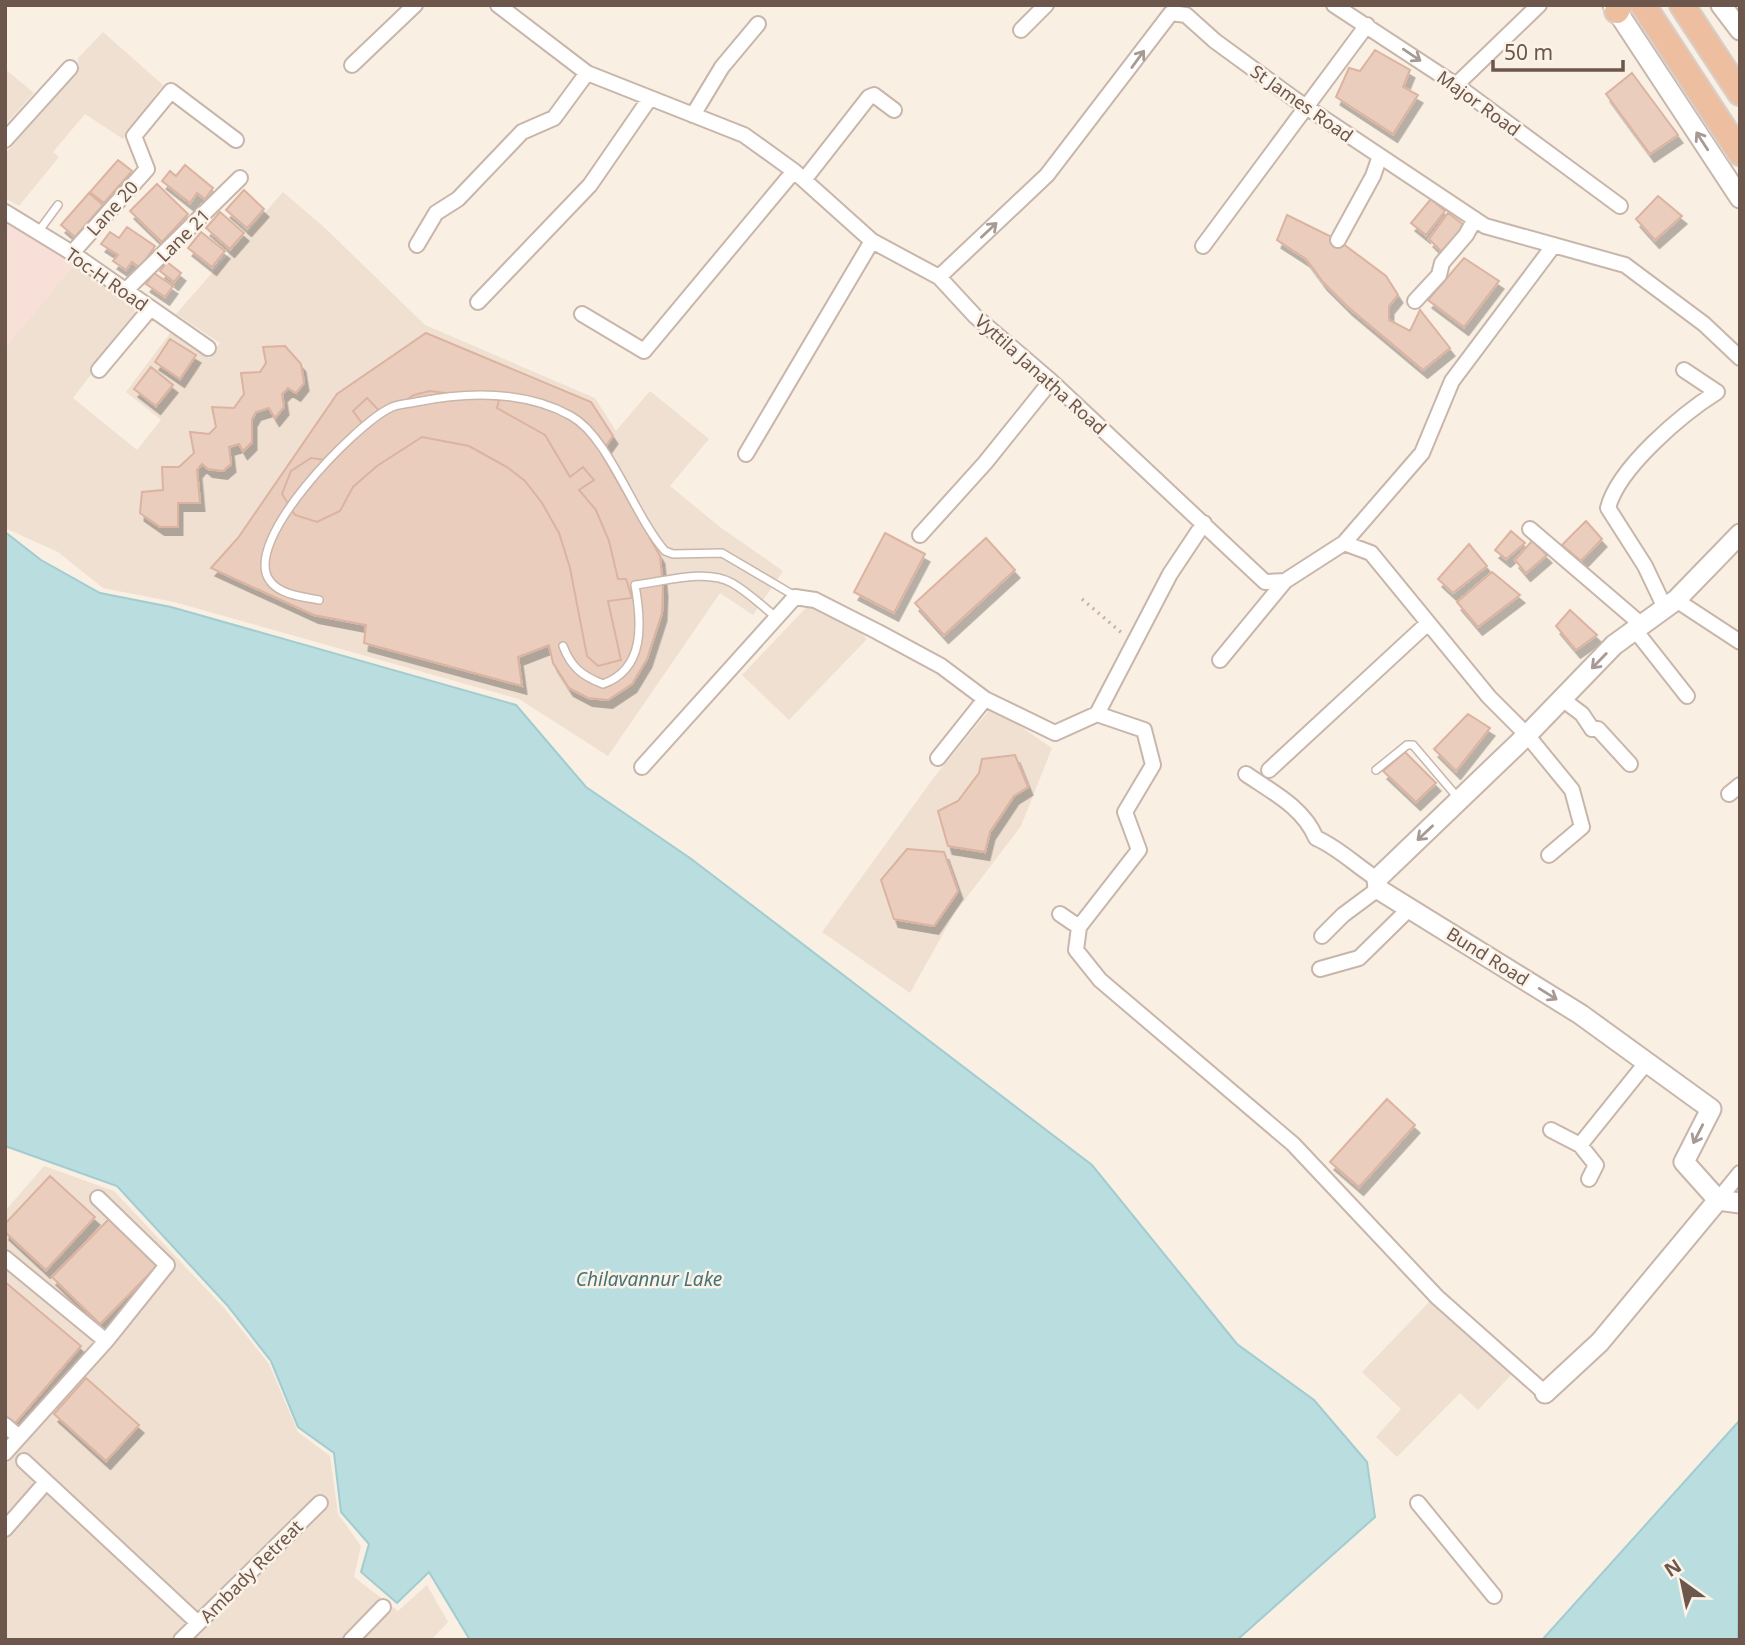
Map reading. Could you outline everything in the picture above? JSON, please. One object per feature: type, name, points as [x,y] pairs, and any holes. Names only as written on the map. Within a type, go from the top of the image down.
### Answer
[{"type":"highway","points":[[1643,5],[1740,153]]},
{"type":"highway","points":[[1682,5],[1740,93]]},
{"type":"street","points":[[352,65],[415,5]]},
{"type":"street","name":"Vyttila Janatha Road","points":[[498,5],[587,74],[744,135],[799,176],[872,241],[939,277],[975,316],[1051,381],[1265,582],[1285,580]]},
{"type":"street","points":[[1021,30],[1046,5]]},
{"type":"street","name":"Major Road","points":[[1334,5],[1456,85],[1620,206]]},
{"type":"street","points":[[1456,85],[1539,5]]},
{"type":"street","points":[[1721,5],[1740,30]]},
{"type":"street","points":[[1617,7],[1740,198]]},
{"type":"street","name":"St James Road","points":[[939,277],[1047,175],[1171,13],[1186,15],[1215,41],[1305,106],[1485,226],[1625,265],[1704,324],[1740,358]]},
{"type":"street","points":[[693,115],[722,67],[758,24]]},
{"type":"street","points":[[1203,246],[1367,25]]},
{"type":"street","points":[[5,140],[70,68]]},
{"type":"street","points":[[417,245],[436,213],[458,199],[522,132],[554,118],[587,74]]},
{"type":"street","name":"Lane 20","points":[[72,253],[147,169],[134,136],[171,91],[236,140]]},
{"type":"street","points":[[582,314],[644,351],[869,97],[874,95],[894,110]]},
{"type":"street","points":[[478,302],[590,185],[650,98]]},
{"type":"street","points":[[1338,240],[1373,176],[1380,156]]},
{"type":"street","name":"Lane 21","points":[[125,291],[240,178]]},
{"type":"street","name":"Toc-H Road","points":[[5,212],[72,253],[208,348]]},
{"type":"street","points":[[1415,301],[1425,286],[1439,275],[1442,263],[1466,235],[1475,219]]},
{"type":"street","points":[[746,454],[872,241]]},
{"type":"street","points":[[1220,660],[1285,580],[1344,544],[1422,453],[1452,381],[1554,245]]},
{"type":"street","points":[[99,370],[150,309]]},
{"type":"street","points":[[1684,370],[1717,392],[1646,453],[1611,495],[1608,508],[1671,604],[1740,642]]},
{"type":"street","points":[[920,535],[985,463],[1051,381]]},
{"type":"street","points":[[642,767],[795,597],[815,600],[941,666],[985,699],[1055,733],[1097,714],[1170,574],[1204,523]]},
{"type":"street","points":[[1530,529],[1639,627],[1688,696]]},
{"type":"street","points":[[1322,936],[1327,928],[1377,884],[1527,735],[1614,645],[1671,604],[1740,534]]},
{"type":"street","points":[[1344,544],[1371,553],[1489,697],[1527,735],[1572,790],[1581,827],[1549,855]]},
{"type":"street","points":[[1269,769],[1428,623]]},
{"type":"street","points":[[938,758],[985,699]]},
{"type":"street","points":[[1562,699],[1582,714],[1591,729],[1598,729],[1630,764]]},
{"type":"street","points":[[1097,714],[1144,730],[1153,765],[1125,812],[1139,850],[1079,928],[1076,950],[1100,980],[1293,1144],[1437,1297],[1545,1393],[1600,1342],[1740,1173]]},
{"type":"street","points":[[1246,774],[1282,797],[1310,825],[1315,838],[1338,848],[1377,884]]},
{"type":"street","name":"Bund Road","points":[[1377,884],[1410,908],[1580,1014],[1711,1109],[1684,1162],[1718,1200]]},
{"type":"street","points":[[1320,969],[1359,958],[1410,908]]},
{"type":"street","points":[[1060,914],[1079,928]]},
{"type":"street","points":[[1580,1145],[1646,1063]]},
{"type":"street","points":[[1551,1130],[1580,1145],[1596,1165],[1589,1179]]},
{"type":"street","points":[[5,1453],[106,1341],[167,1265],[98,1198]]},
{"type":"street","points":[[1718,1200],[1740,1203]]},
{"type":"street","points":[[5,1258],[106,1341]]},
{"type":"street","points":[[5,1425],[19,1437]]},
{"type":"street","points":[[24,1461],[198,1623]]},
{"type":"street","points":[[5,1529],[46,1482]]},
{"type":"street","name":"Ambady Retreat","points":[[181,1640],[320,1503]]},
{"type":"street","points":[[1418,1503],[1494,1596]]},
{"type":"street","points":[[351,1640],[383,1607]]},
{"type":"lane","points":[[38,232],[58,205]]},
{"type":"lane","points":[[319,600],[287,593],[270,582],[265,568],[273,531],[314,476],[350,436],[391,407],[437,398],[496,394],[543,405],[573,417],[604,450],[665,551],[673,554],[722,553],[795,597]]},
{"type":"lane","points":[[563,646],[569,663],[584,677],[603,684],[619,678],[634,661],[638,613],[635,585],[695,578],[722,579],[732,583],[775,617]]},
{"type":"lane","points":[[1376,769],[1407,745],[1412,746],[1459,800]]},
{"type":"path","points":[[1082,599],[1135,644]]},
{"type":"shaded area","points":[[103,32],[163,85],[123,139],[85,114],[53,152],[59,157],[19,206],[5,198],[5,154],[79,66],[78,58]]},
{"type":"shaded area","points":[[5,69],[34,93],[5,125]]},
{"type":"shaded area","points":[[283,192],[325,228],[425,325],[595,398],[616,431],[650,391],[709,439],[670,486],[720,527],[783,571],[753,615],[720,593],[608,756],[519,699],[174,602],[103,588],[58,552],[5,528],[5,348],[74,265],[135,307],[135,317],[73,398],[137,450],[161,420],[126,392],[171,332],[209,358],[220,343],[176,314]]},
{"type":"shaded area","points":[[5,221],[74,265],[5,348]]},
{"type":"shaded area","points":[[820,593],[867,639],[789,720],[742,675]]},
{"type":"shaded area","points":[[992,707],[1052,748],[1021,826],[954,914],[910,993],[822,932],[935,776]]},
{"type":"shaded area","points":[[44,1166],[114,1191],[224,1308],[269,1364],[298,1432],[330,1456],[338,1514],[361,1546],[354,1577],[398,1611],[427,1585],[448,1622],[431,1640],[5,1640],[5,1211]]},
{"type":"shaded area","points":[[1432,1299],[1511,1375],[1478,1410],[1460,1393],[1397,1457],[1376,1437],[1401,1409],[1362,1372]]},
{"type":"water","name":"Chilavannur Lake","points":[[5,532],[41,560],[100,593],[171,607],[516,705],[586,787],[690,858],[1092,1165],[1237,1344],[1314,1400],[1367,1462],[1375,1517],[1237,1640],[470,1640],[429,1572],[397,1603],[361,1572],[369,1544],[341,1512],[334,1453],[298,1427],[271,1361],[227,1305],[117,1186],[5,1146]]},
{"type":"water","points":[[1740,1420],[1738,1640],[1542,1640]]},
{"type":"building","points":[[1375,50],[1410,70],[1403,87],[1418,95],[1393,134],[1336,97],[1349,68],[1360,71]]},
{"type":"building","points":[[1632,73],[1678,135],[1650,154],[1606,94]]},
{"type":"building","points":[[118,160],[132,171],[104,203],[90,192]]},
{"type":"building","points":[[185,165],[213,188],[205,199],[197,193],[190,203],[162,181],[170,171],[176,176]]},
{"type":"building","points":[[157,184],[188,214],[162,242],[130,211]]},
{"type":"building","points":[[244,190],[264,209],[247,228],[226,210]]},
{"type":"building","points":[[89,193],[103,205],[75,237],[61,225]]},
{"type":"building","points":[[1658,196],[1682,216],[1655,240],[1636,219]]},
{"type":"building","points":[[1431,199],[1445,211],[1426,235],[1411,223]]},
{"type":"building","points":[[220,212],[244,233],[230,249],[206,228]]},
{"type":"building","points":[[1448,213],[1464,225],[1444,254],[1429,239]]},
{"type":"building","points":[[1287,215],[1338,240],[1386,276],[1398,295],[1389,306],[1389,320],[1410,331],[1420,310],[1450,348],[1423,370],[1348,307],[1323,282],[1306,259],[1277,240]]},
{"type":"building","points":[[127,227],[155,246],[140,268],[132,262],[126,270],[113,261],[118,255],[101,244],[110,232],[119,238]]},
{"type":"building","points":[[201,232],[225,251],[212,267],[188,248]]},
{"type":"building","points":[[1464,258],[1499,281],[1464,327],[1428,300]]},
{"type":"building","points":[[167,262],[181,273],[174,282],[160,271]]},
{"type":"building","points":[[154,273],[173,286],[165,297],[146,284]]},
{"type":"building","points":[[426,333],[591,402],[613,436],[601,453],[660,556],[663,589],[662,613],[647,659],[632,684],[608,700],[588,698],[569,688],[553,663],[549,645],[518,657],[522,686],[364,643],[366,625],[314,615],[211,568],[238,538],[337,394]]},
{"type":"building","points":[[170,339],[196,355],[180,379],[155,362]]},
{"type":"building","points":[[285,346],[301,364],[304,383],[296,393],[288,388],[282,394],[284,407],[275,418],[269,408],[256,412],[252,419],[252,442],[243,451],[239,444],[229,447],[231,464],[223,471],[208,469],[202,464],[197,470],[200,503],[178,503],[178,527],[160,527],[140,513],[142,492],[163,490],[162,467],[179,467],[194,453],[190,432],[209,434],[216,427],[212,407],[234,408],[244,394],[241,373],[260,372],[266,363],[263,347]]},
{"type":"building","points":[[151,367],[173,385],[156,406],[134,389]]},
{"type":"building","points":[[430,391],[499,400],[497,408],[545,435],[570,477],[583,467],[594,480],[579,490],[596,510],[609,541],[618,579],[626,579],[632,598],[608,601],[621,660],[598,666],[587,656],[570,568],[559,533],[542,503],[525,481],[507,467],[469,446],[422,437],[377,466],[353,487],[340,511],[317,522],[295,515],[282,494],[291,471],[311,458],[326,460],[365,427],[353,411],[367,398],[383,415],[414,395]]},
{"type":"building","points":[[1586,521],[1602,539],[1581,561],[1562,545]]},
{"type":"building","points":[[1511,531],[1525,543],[1506,559],[1495,550]]},
{"type":"building","points":[[885,533],[925,554],[894,613],[854,592]]},
{"type":"building","points":[[986,538],[1015,570],[944,635],[915,603]]},
{"type":"building","points":[[1532,541],[1547,555],[1526,573],[1515,560]]},
{"type":"building","points":[[1469,544],[1487,566],[1453,593],[1438,579]]},
{"type":"building","points":[[1492,572],[1520,595],[1478,627],[1457,602]]},
{"type":"building","points":[[1570,610],[1597,635],[1576,650],[1556,626]]},
{"type":"building","points":[[1468,714],[1490,728],[1456,771],[1434,749]]},
{"type":"building","points":[[1405,752],[1436,783],[1416,802],[1383,771]]},
{"type":"building","points":[[1015,755],[1028,787],[1014,796],[990,832],[985,852],[948,846],[938,811],[958,801],[979,773],[982,759]]},
{"type":"building","points":[[907,849],[944,852],[958,891],[934,926],[894,919],[881,880]]},
{"type":"building","points":[[1387,1099],[1415,1125],[1359,1187],[1330,1162]]},
{"type":"building","points":[[50,1176],[95,1217],[46,1270],[5,1232],[5,1224]]},
{"type":"building","points":[[110,1218],[158,1265],[100,1324],[52,1277]]},
{"type":"building","points":[[5,1282],[81,1346],[12,1427],[5,1422]]},
{"type":"building","points":[[86,1378],[139,1425],[106,1461],[54,1414]]}]
